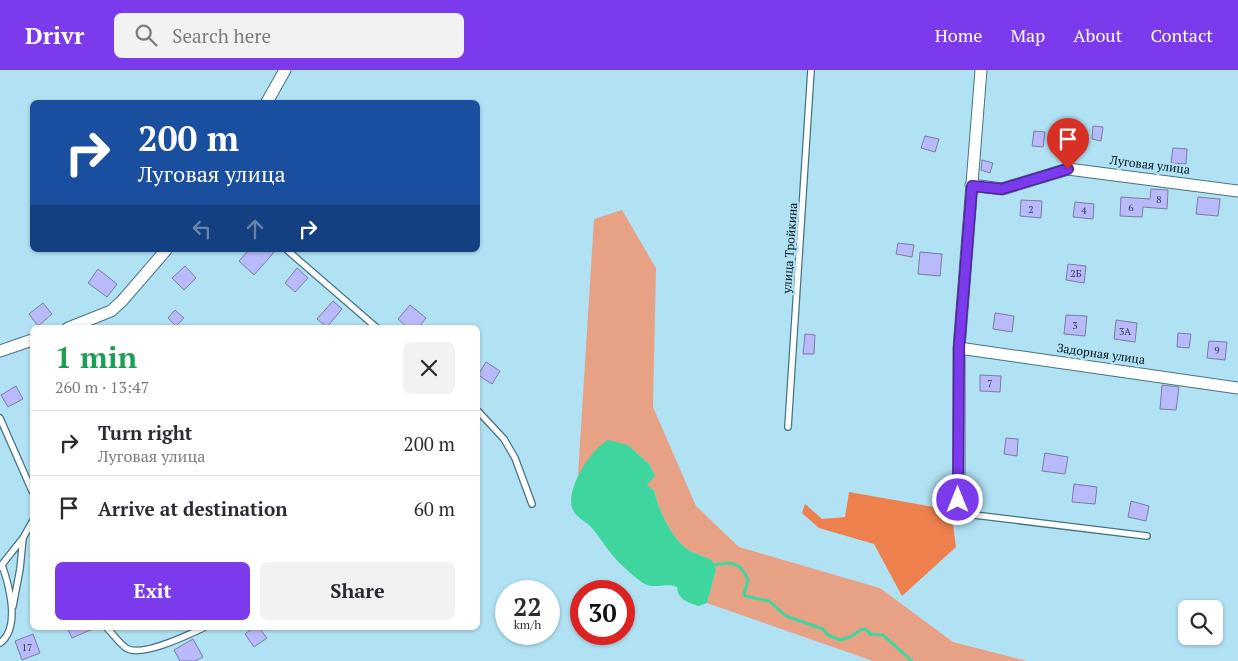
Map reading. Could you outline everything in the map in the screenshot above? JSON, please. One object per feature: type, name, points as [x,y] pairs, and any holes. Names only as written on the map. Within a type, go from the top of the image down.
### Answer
[{"type":"street","points":[[268,100],[285,70]]},
{"type":"street","points":[[958,500],[959,348],[981,70]]},
{"type":"street","name":"Луговая улица","points":[[972,186],[1002,189],[1068,169],[1238,191]]},
{"type":"street","points":[[76,325],[111,311],[164,252]]},
{"type":"street","points":[[0,351],[30,341]]},
{"type":"street","name":"Задорная улица","points":[[959,348],[1238,388]]},
{"type":"lane","name":"улица Тройкина","points":[[788,427],[811,70]]},
{"type":"lane","points":[[289,252],[374,325]]},
{"type":"lane","points":[[480,412],[508,445],[515,458],[532,504]]},
{"type":"lane","points":[[0,418],[30,486]]},
{"type":"lane","points":[[958,500],[974,514],[1146,536]]},
{"type":"lane","points":[[12,610],[8,584],[1,566],[23,538],[30,526]]},
{"type":"lane","points":[[0,643],[5,639],[9,631],[20,569],[23,538]]},
{"type":"lane","points":[[109,630],[126,648],[133,650],[153,648],[198,630]]},
{"type":"shaded area","points":[[622,210],[656,268],[653,407],[696,506],[739,547],[880,588],[953,642],[1027,661],[873,661],[707,603],[716,570],[712,560],[690,551],[672,532],[659,506],[654,490],[646,485],[655,476],[650,465],[628,445],[578,475],[594,219]]},
{"type":"shaded area","points":[[608,440],[628,445],[650,465],[655,476],[647,485],[654,490],[659,506],[672,532],[690,551],[712,560],[716,570],[707,603],[698,606],[687,602],[679,595],[677,587],[669,585],[652,586],[643,583],[617,560],[591,527],[578,517],[572,508],[573,490],[581,470],[594,452]]},
{"type":"shaded area","points":[[849,492],[951,510],[956,547],[902,596],[874,544],[819,528],[802,513],[805,504],[822,519],[845,517]]},
{"type":"building","points":[[1093,126],[1103,127],[1101,141],[1092,139]]},
{"type":"building","points":[[1034,131],[1045,132],[1043,147],[1032,146]]},
{"type":"building","points":[[925,136],[939,139],[935,152],[921,148]]},
{"type":"building","points":[[1173,148],[1187,149],[1186,164],[1171,163]]},
{"type":"building","points":[[982,160],[993,163],[990,173],[981,170]]},
{"type":"building","points":[[1151,189],[1168,190],[1167,209],[1143,207],[1142,217],[1120,216],[1121,197],[1150,199]]},
{"type":"building","points":[[1198,197],[1220,199],[1218,216],[1196,214]]},
{"type":"building","points":[[1021,200],[1042,201],[1041,218],[1020,216]]},
{"type":"building","points":[[1075,202],[1094,204],[1093,219],[1073,217]]},
{"type":"building","points":[[898,243],[914,245],[912,257],[896,254]]},
{"type":"building","points":[[247,252],[274,252],[254,275],[239,261]]},
{"type":"building","points":[[920,252],[942,254],[940,276],[918,274]]},
{"type":"building","points":[[1068,264],[1086,266],[1084,283],[1066,280]]},
{"type":"building","points":[[185,266],[196,278],[184,290],[172,278]]},
{"type":"building","points":[[297,268],[308,278],[295,292],[285,283]]},
{"type":"building","points":[[98,269],[117,284],[107,297],[88,283]]},
{"type":"building","points":[[333,301],[342,309],[329,325],[324,325],[317,319]]},
{"type":"building","points":[[43,303],[52,314],[37,325],[29,314]]},
{"type":"building","points":[[410,305],[426,318],[420,325],[405,325],[398,319]]},
{"type":"building","points":[[175,310],[184,318],[175,325],[168,318]]},
{"type":"building","points":[[995,313],[1014,316],[1012,332],[993,329]]},
{"type":"building","points":[[1066,315],[1087,316],[1085,336],[1064,334]]},
{"type":"building","points":[[1116,320],[1137,323],[1135,342],[1114,339]]},
{"type":"building","points":[[1178,333],[1191,334],[1189,348],[1177,347]]},
{"type":"building","points":[[805,334],[815,335],[814,354],[803,354]]},
{"type":"building","points":[[1209,341],[1227,342],[1225,360],[1207,358]]},
{"type":"building","points":[[486,362],[500,371],[492,384],[480,376],[480,372]]},
{"type":"building","points":[[980,375],[1001,376],[1000,392],[980,391]]},
{"type":"building","points":[[1162,385],[1179,387],[1176,410],[1160,409]]},
{"type":"building","points":[[16,386],[23,399],[8,407],[1,395]]},
{"type":"building","points":[[1006,438],[1018,439],[1017,456],[1004,454]]},
{"type":"building","points":[[1045,453],[1068,457],[1065,474],[1042,471]]},
{"type":"building","points":[[1074,484],[1097,487],[1095,504],[1072,502]]},
{"type":"building","points":[[1131,501],[1149,506],[1146,521],[1128,517]]},
{"type":"building","points":[[68,630],[90,630],[72,638]]},
{"type":"building","points":[[250,630],[261,630],[267,638],[254,647],[245,634]]},
{"type":"building","points":[[33,634],[40,653],[22,660],[15,641]]},
{"type":"building","points":[[193,639],[203,657],[195,661],[180,661],[174,650]]},
{"type":"waterway","points":[[714,565],[726,563],[739,567],[748,580],[745,596],[769,601],[786,616],[823,629],[828,635],[840,640],[866,629],[870,634],[883,635],[912,661]]},
{"type":"route","points":[[958,500],[959,348],[972,186],[1002,189],[1068,169]]}]
